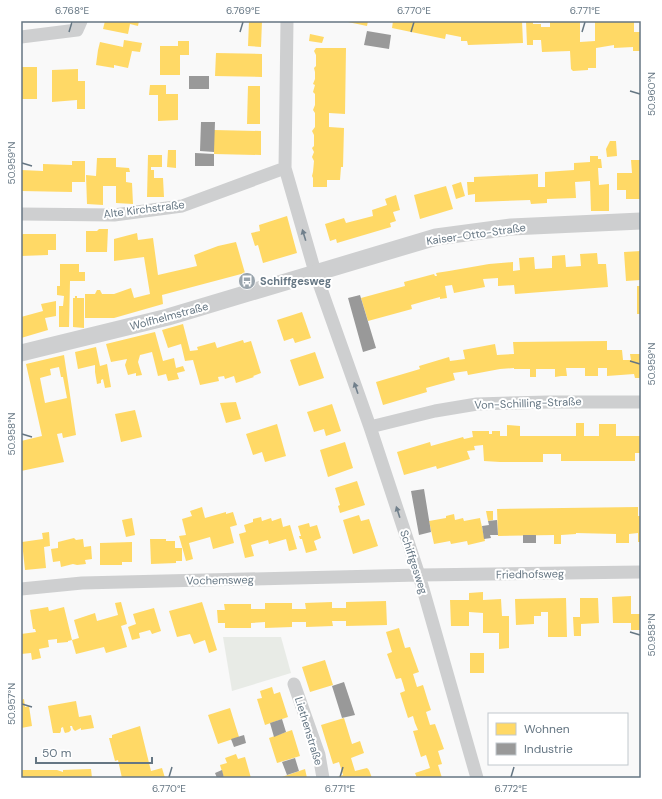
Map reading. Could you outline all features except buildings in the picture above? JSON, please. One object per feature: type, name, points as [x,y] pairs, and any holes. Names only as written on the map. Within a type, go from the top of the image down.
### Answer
[{"type":"street","points":[[21,37],[77,30],[81,21]]},
{"type":"street","name":"Schiffgesweg","points":[[287,21],[285,168],[315,272],[370,427],[419,575],[477,778]]},
{"type":"street","name":"Alte Kirchstraße","points":[[21,214],[114,214],[182,206],[285,168]]},
{"type":"street","name":"Kaiser-Otto-Straße","points":[[315,272],[436,237],[511,226],[641,220]]},
{"type":"street","name":"Wolfhelmstraße","points":[[21,353],[168,317],[253,293],[315,272]]},
{"type":"street","name":"Von-Schilling-Straße","points":[[370,427],[435,411],[477,404],[641,402]]},
{"type":"street","name":"Friedhofsweg","points":[[419,575],[641,572]]},
{"type":"street","name":"Vochemsweg","points":[[21,589],[82,583],[419,575]]},
{"type":"street","name":"Liethenstraße","points":[[294,684],[319,754],[323,778]]},
{"type":"shaded area","points":[[223,637],[281,637],[291,673],[232,691]]},
{"type":"place","name":"Schiffgesweg","points":[[247,281]]}]
